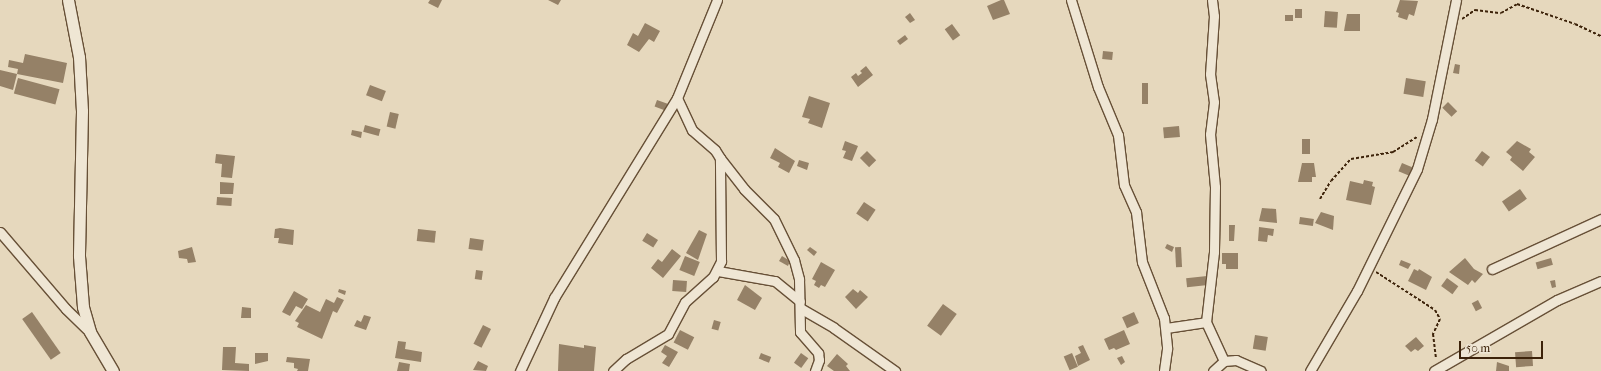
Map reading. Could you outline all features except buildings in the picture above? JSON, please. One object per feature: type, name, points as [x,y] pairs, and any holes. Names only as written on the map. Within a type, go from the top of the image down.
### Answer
[{"type":"street","points":[[68,0],[79,57],[82,111],[79,256],[83,307],[90,332],[113,371]]},
{"type":"street","points":[[520,371],[554,298],[677,98],[717,0]]},
{"type":"street","points":[[1071,0],[1098,87],[1118,135],[1124,185],[1136,212],[1142,262],[1166,328],[1167,359],[1164,371]]},
{"type":"street","points":[[1212,0],[1214,16],[1210,66],[1214,102],[1210,134],[1215,187],[1214,237],[1206,322],[1224,361]]},
{"type":"street","points":[[1310,371],[1368,267],[1413,178],[1427,134],[1456,0]]},
{"type":"street","points":[[677,98],[692,130],[715,150],[720,158],[777,225],[797,270],[801,335],[819,357],[815,371]]},
{"type":"street","points":[[613,371],[626,359],[668,334],[685,302],[718,271],[722,250],[720,158]]},
{"type":"street","points":[[1492,269],[1601,219]]},
{"type":"street","points":[[0,232],[66,309],[90,332]]},
{"type":"street","points":[[718,271],[775,281],[800,304],[895,371]]},
{"type":"street","points":[[1436,370],[1557,300],[1601,281]]},
{"type":"street","points":[[1166,328],[1206,322]]},
{"type":"street","points":[[1213,371],[1224,361],[1236,360],[1247,362],[1261,371]]},
{"type":"path","points":[[1451,28],[1475,10],[1501,13],[1517,4],[1575,24],[1601,36]]},
{"type":"path","points":[[1320,199],[1331,181],[1351,159],[1393,152],[1410,140],[1427,134]]},
{"type":"path","points":[[1368,267],[1435,310],[1440,319],[1433,334],[1436,370]]}]
